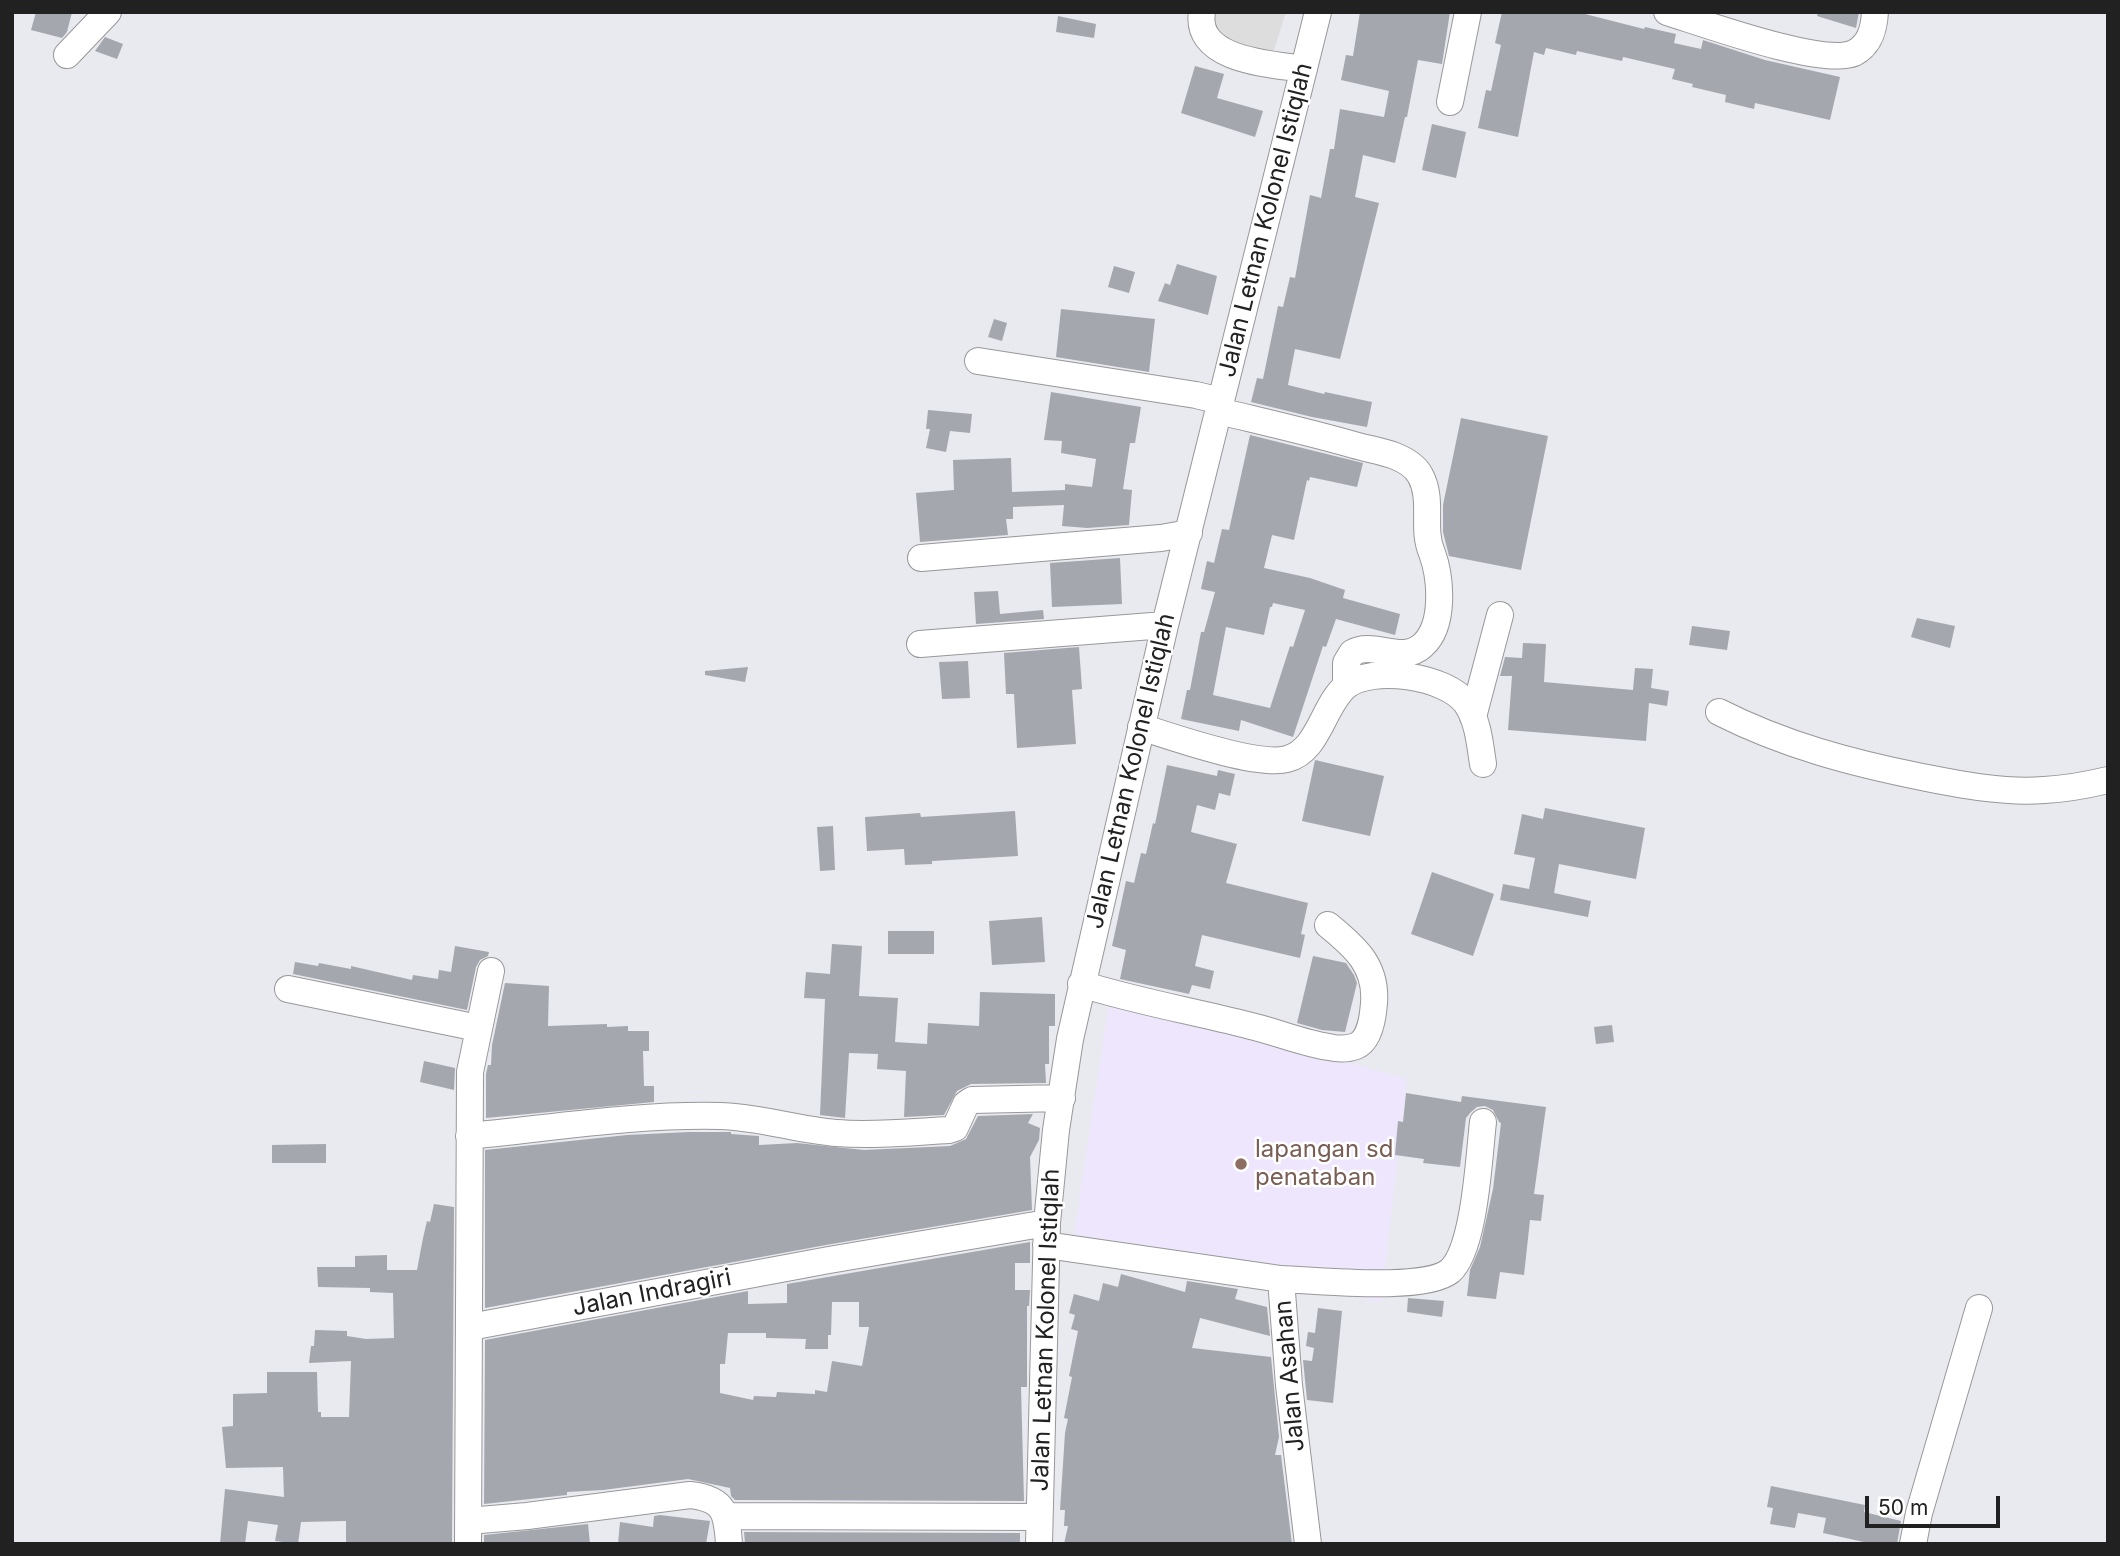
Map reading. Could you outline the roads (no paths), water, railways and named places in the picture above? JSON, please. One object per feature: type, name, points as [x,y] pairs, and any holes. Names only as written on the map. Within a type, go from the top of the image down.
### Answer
[{"type":"street","points":[[67,55],[108,12]]},
{"type":"street","points":[[1202,12],[1202,24],[1210,42],[1226,54],[1304,69]]},
{"type":"street","name":"Jalan Letnan Kolonel Istiqlah","points":[[1039,1544],[1046,1234],[1070,1039],[1165,625],[1318,12]]},
{"type":"street","points":[[1450,102],[1468,12]]},
{"type":"street","points":[[1667,12],[1738,35],[1810,53],[1839,56],[1853,53],[1868,41],[1875,12]]},
{"type":"street","points":[[978,361],[1196,395],[1220,406],[1396,456],[1415,468],[1426,491],[1426,536],[1440,583],[1438,610],[1433,628],[1424,644],[1403,654],[1357,650],[1352,653],[1346,663],[1346,686]]},
{"type":"street","points":[[920,558],[1161,538],[1189,533]]},
{"type":"street","points":[[1474,717],[1500,615]]},
{"type":"street","points":[[920,644],[1165,625]]},
{"type":"street","points":[[1418,648],[1421,658],[1420,679]]},
{"type":"street","points":[[1141,727],[1260,760],[1281,761],[1300,753],[1308,745],[1346,686],[1358,679],[1382,674],[1420,679],[1454,692],[1465,702],[1474,717],[1483,764]]},
{"type":"street","points":[[1719,712],[1757,731],[1804,748],[1945,781],[2007,790],[2044,790],[2108,780]]},
{"type":"street","points":[[1081,984],[1329,1047],[1351,1047],[1364,1041],[1367,1033],[1374,1005],[1372,978],[1360,953],[1328,925]]},
{"type":"street","points":[[491,971],[470,1072],[468,1532],[549,1514],[681,1495],[715,1506],[1039,1517]]},
{"type":"street","points":[[288,989],[478,1028]]},
{"type":"street","points":[[469,1136],[659,1118],[718,1116],[750,1118],[839,1133],[949,1130],[955,1128],[966,1104],[972,1100],[1062,1098]]},
{"type":"street","points":[[1281,1279],[1406,1283],[1435,1279],[1451,1270],[1464,1249],[1472,1217],[1483,1122]]},
{"type":"street","name":"Jalan Asahan","points":[[1046,1234],[1281,1279],[1289,1385],[1308,1544]]},
{"type":"street","name":"Jalan Indragiri","points":[[470,1327],[829,1260],[1046,1234]]},
{"type":"street","points":[[1913,1544],[1919,1513],[1979,1308]]},
{"type":"street","points":[[715,1506],[729,1544]]},
{"type":"place","name":"lapangan sd penataban","points":[[1241,1164]]}]
